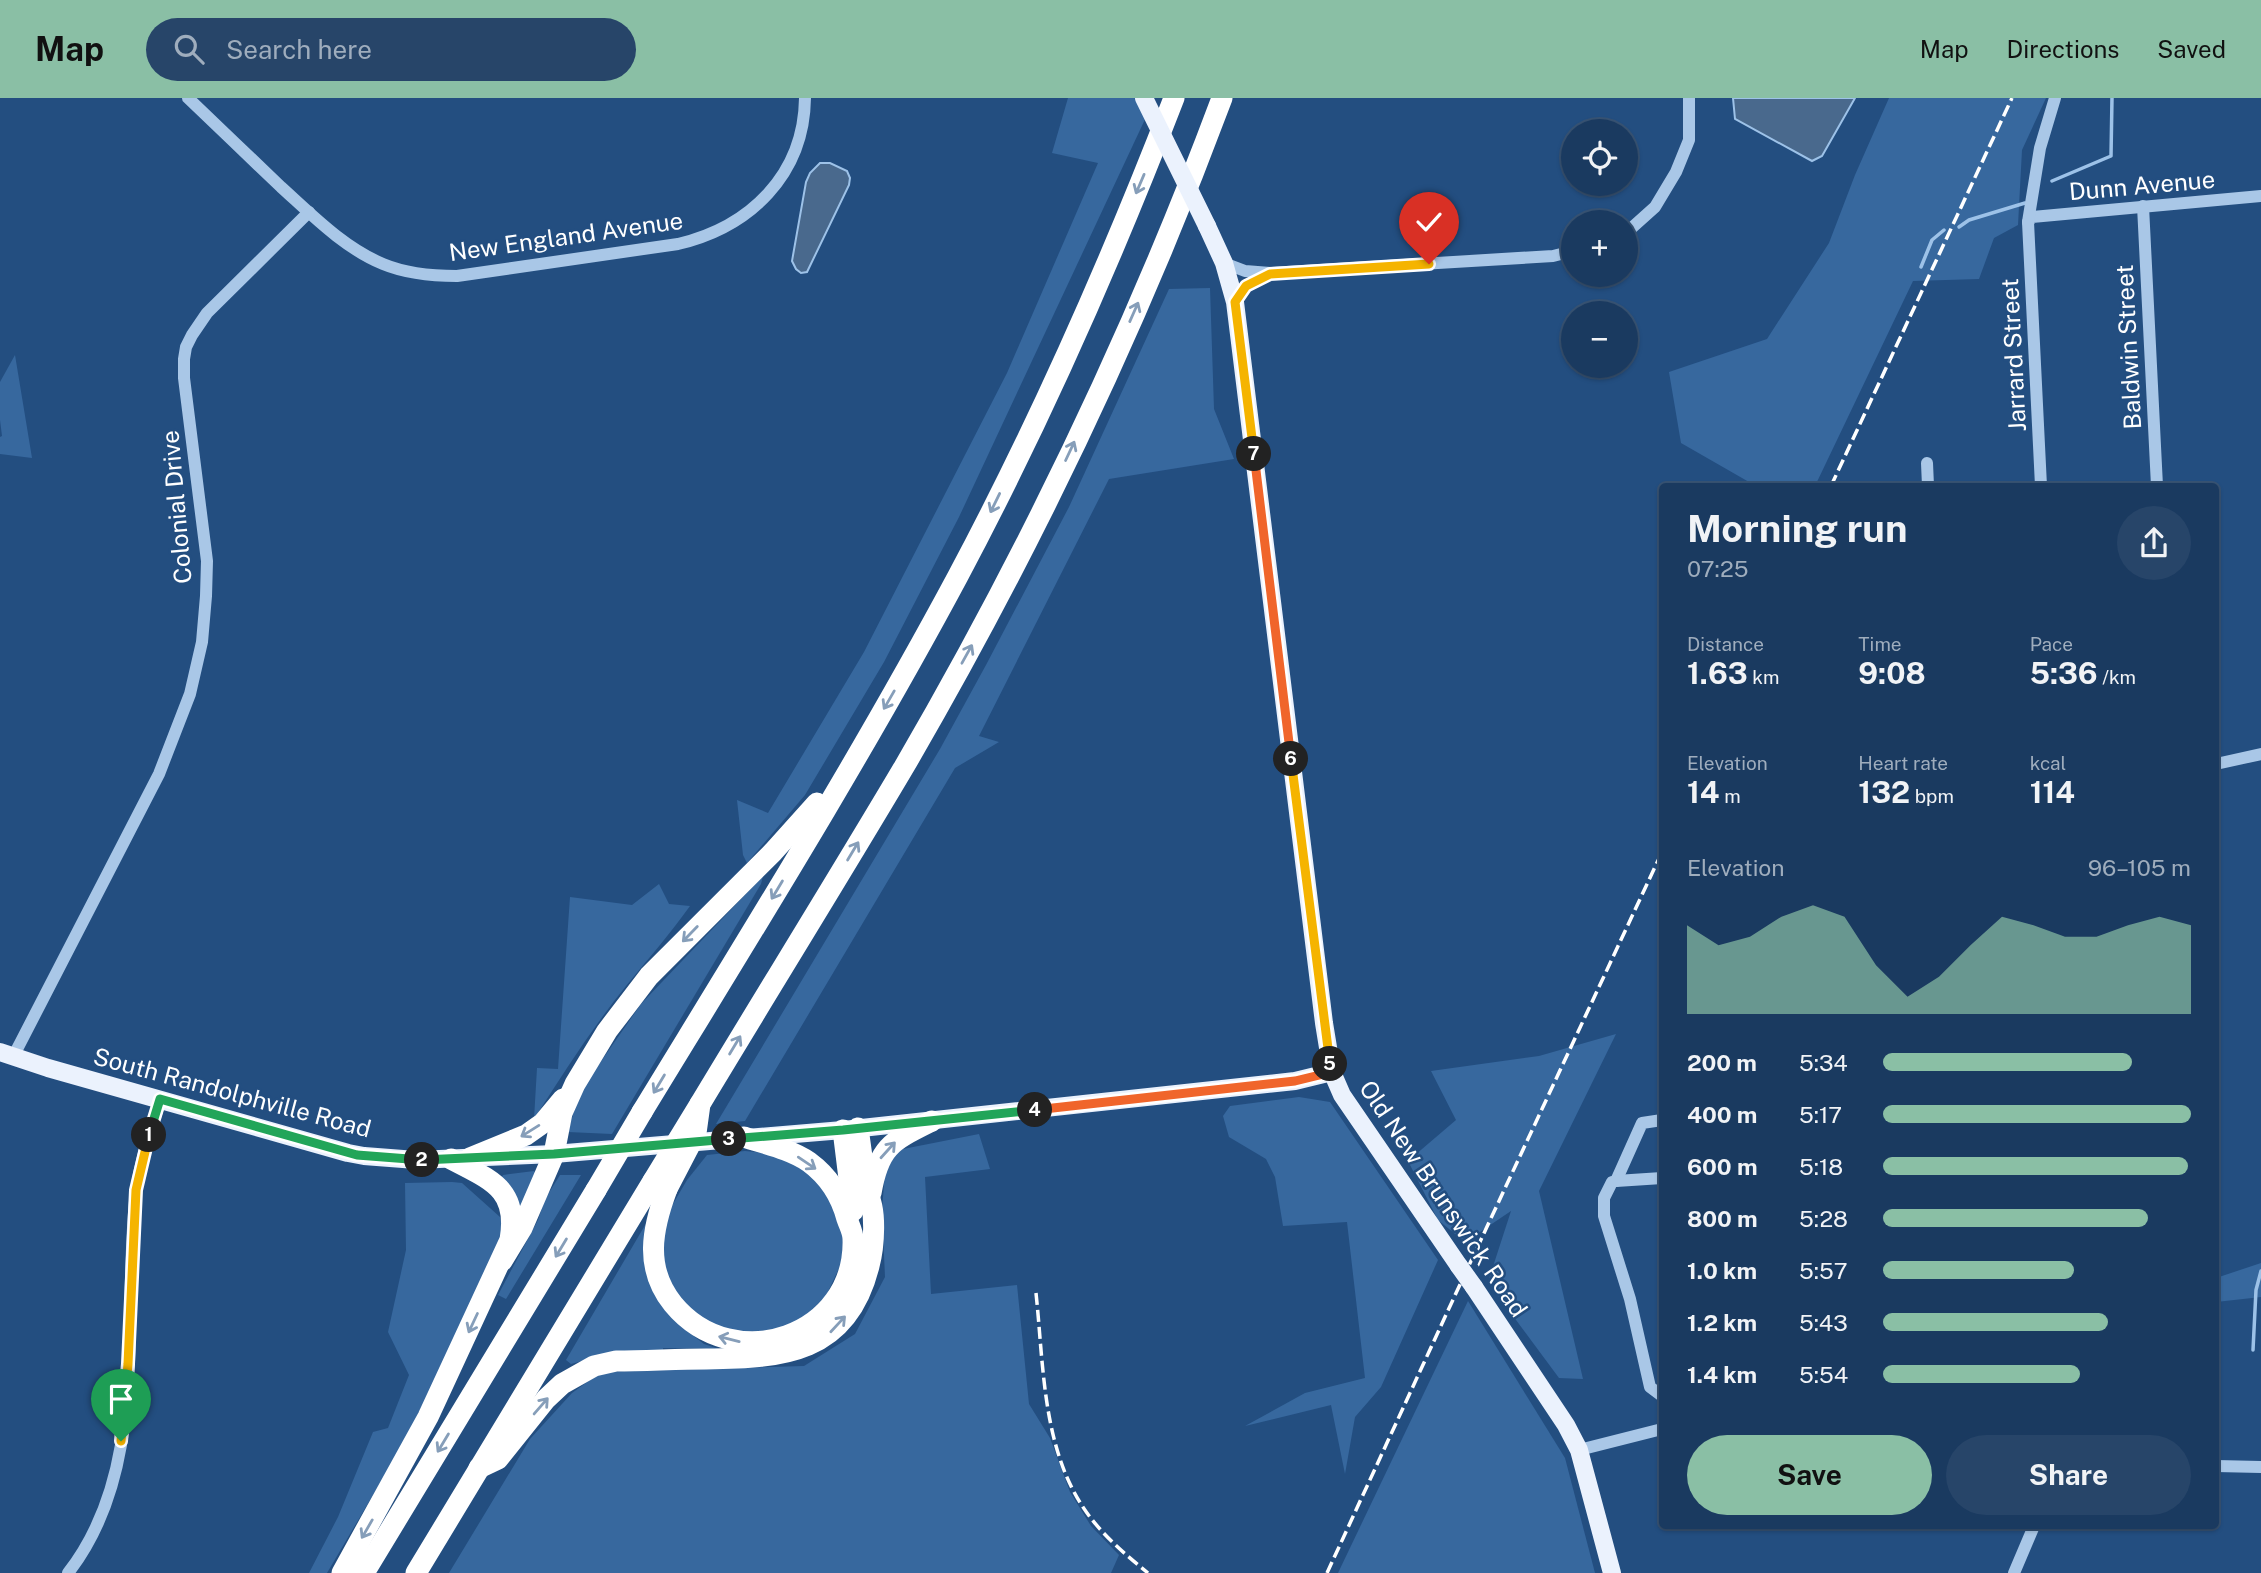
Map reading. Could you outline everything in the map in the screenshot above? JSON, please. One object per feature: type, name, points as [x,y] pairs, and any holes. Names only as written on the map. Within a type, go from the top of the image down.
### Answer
[{"type":"highway","points":[[364,1573],[850,768],[957,576],[1081,323],[1174,98]]},
{"type":"highway","points":[[416,1573],[479,1468],[660,1185],[700,1104],[904,766],[1011,572],[1126,331],[1222,98]]},
{"type":"highway","points":[[502,1261],[522,1228],[554,1154],[562,1113],[575,1084],[607,1031],[649,976],[773,852],[850,768]]},
{"type":"highway","points":[[460,1158],[526,1135],[543,1123],[575,1084]]},
{"type":"highway","points":[[479,1468],[498,1459],[546,1399],[562,1384],[594,1366],[616,1362],[758,1359],[802,1350],[832,1331],[850,1311],[866,1278],[873,1241],[870,1198],[875,1171],[887,1149],[902,1136],[932,1121]]},
{"type":"highway","points":[[660,1185],[653,1231],[654,1265],[667,1296],[677,1309],[698,1327],[719,1338],[741,1342],[771,1340],[796,1333],[819,1317],[841,1288],[848,1270],[854,1222],[850,1129]]},
{"type":"highway","points":[[850,1129],[870,1198]]},
{"type":"highway","points":[[744,1137],[795,1155],[809,1162],[821,1173],[844,1207],[853,1237]]},
{"type":"highway","points":[[342,1573],[428,1417],[510,1240],[512,1226],[509,1202],[496,1183],[460,1158]]},
{"type":"main road","name":"Old New Brunswick Road","points":[[1144,98],[1224,263],[1235,302],[1322,1010],[1332,1072],[1347,1105],[1566,1425],[1579,1450],[1612,1573]]},
{"type":"main road","name":"South Randolphville Road","points":[[7,1055],[357,1155],[416,1160],[554,1154],[850,1129],[1295,1081],[1332,1072]]},
{"type":"street","name":"New England Avenue","points":[[188,98],[342,240],[394,268],[427,275],[457,276],[692,240],[728,226],[759,203],[787,168],[802,130],[805,98]]},
{"type":"street","points":[[1638,222],[1655,207],[1676,172],[1689,140],[1689,98]]},
{"type":"street","name":"Jarrard Street","points":[[2041,483],[2028,222],[2040,148],[2055,98]]},
{"type":"street","name":"Dunn Avenue","points":[[2028,222],[2032,216],[2261,196]]},
{"type":"street","name":"Baldwin Street","points":[[2143,206],[2157,483]]},
{"type":"street","name":"Colonial Drive","points":[[7,1055],[159,774],[183,715],[197,665],[206,605],[207,561],[184,378],[186,347],[198,323],[207,313],[309,212]]},
{"type":"street","points":[[1224,263],[1245,271],[1270,274],[1561,254]]},
{"type":"street","points":[[1235,302],[1246,286],[1270,274]]},
{"type":"street","points":[[1927,463],[1927,483]]},
{"type":"street","points":[[2219,763],[2261,754]]},
{"type":"street","points":[[68,1573],[95,1529],[111,1485],[121,1441],[128,1364],[136,1190],[160,1099]]},
{"type":"street","points":[[1616,1181],[1642,1123],[1659,1120]]},
{"type":"street","points":[[1659,1178],[1612,1182],[1604,1198],[1604,1216],[1630,1298],[1650,1387],[1659,1394]]},
{"type":"street","points":[[1579,1450],[1659,1430]]},
{"type":"street","points":[[2219,1466],[2261,1467]]},
{"type":"street","points":[[2014,1573],[2034,1529]]},
{"type":"shaded area","points":[[1068,98],[1135,98],[1147,115],[959,517],[884,662],[805,795],[747,863],[743,855],[737,800],[768,813],[864,652],[1007,373],[1098,163],[1052,153]]},
{"type":"shaded area","points":[[1733,98],[1855,98],[1822,156],[1812,161],[1735,119]]},
{"type":"shaded area","points":[[1889,98],[2046,98],[2022,150],[2018,225],[1994,238],[1979,279],[1913,281],[1816,483],[1749,483],[1681,443],[1669,372],[1767,339],[1829,243]]},
{"type":"shaded area","points":[[820,163],[830,163],[847,171],[849,185],[807,272],[801,273],[792,261],[806,182],[810,173]]},
{"type":"shaded area","points":[[1210,288],[1214,409],[1234,459],[1109,479],[979,736],[999,742],[955,768],[745,1121],[716,1124],[940,749],[986,665],[1069,507],[1169,289]]},
{"type":"shaded area","points":[[15,355],[32,458],[0,454],[0,382]]},
{"type":"shaded area","points":[[763,876],[761,884],[612,1134],[568,1132],[579,1093],[641,1004]]},
{"type":"shaded area","points":[[659,884],[669,904],[690,906],[601,1018],[534,1119],[537,1068],[558,1069],[570,897],[632,905]]},
{"type":"shaded area","points":[[1616,1034],[1539,1191],[1583,1379],[1559,1378],[1488,1282],[1511,1211],[1465,1242],[1438,1220],[1408,1161],[1456,1120],[1431,1071],[1539,1056]]},
{"type":"shaded area","points":[[1299,1097],[1330,1102],[1438,1260],[1381,1387],[1355,1417],[1345,1474],[1331,1405],[1245,1426],[1305,1393],[1365,1378],[1347,1222],[1283,1226],[1275,1177],[1266,1159],[1229,1137],[1223,1116],[1230,1106]]},
{"type":"shaded area","points":[[979,1134],[990,1169],[925,1177],[931,1294],[1017,1285],[1029,1404],[1050,1438],[1070,1492],[1091,1526],[1119,1555],[1111,1573],[449,1573],[530,1439],[572,1393],[601,1372],[804,1366],[855,1334],[885,1277],[882,1211],[885,1170],[898,1150]]},
{"type":"shaded area","points":[[745,1151],[779,1154],[797,1161],[828,1192],[843,1235],[842,1262],[826,1296],[789,1328],[731,1334],[686,1310],[662,1266],[663,1221],[687,1180],[707,1155]]},
{"type":"shaded area","points":[[534,1171],[536,1174],[519,1221],[509,1187],[502,1177]]},
{"type":"shaded area","points":[[560,1175],[581,1175],[506,1299],[498,1295],[538,1220],[545,1199]]},
{"type":"shaded area","points":[[405,1183],[462,1183],[500,1217],[504,1237],[406,1439],[327,1573],[309,1573],[338,1517],[373,1432],[388,1428],[409,1375],[388,1332],[406,1250]]},
{"type":"shaded area","points":[[651,1215],[647,1232],[692,1330],[691,1334],[704,1344],[719,1349],[663,1348],[663,1352],[608,1354],[571,1364],[566,1360]]},
{"type":"shaded area","points":[[2261,1263],[2261,1297],[2219,1302],[2219,1277]]},
{"type":"shaded area","points":[[1468,1301],[1565,1458],[1595,1573],[1338,1573]]},
{"type":"waterway","points":[[2052,181],[2111,156],[2112,98]]},
{"type":"waterway","points":[[1959,227],[1969,220],[2025,203]]},
{"type":"waterway","points":[[1921,267],[1932,240],[1944,230]]},
{"type":"waterway","points":[[2253,1350],[2256,1290],[2261,1271]]},
{"type":"railway","points":[[1832,483],[2012,98]]},
{"type":"railway","points":[[1327,1573],[1659,858]]},
{"type":"railway","points":[[1036,1293],[1048,1410],[1062,1466],[1090,1517],[1117,1546],[1148,1573]]},
{"type":"route","points":[[121,1441],[127,1387],[136,1190],[160,1099],[357,1155],[416,1160],[554,1154],[843,1130],[1295,1081],[1332,1072],[1235,302],[1246,286],[1270,274],[1429,264]]}]
